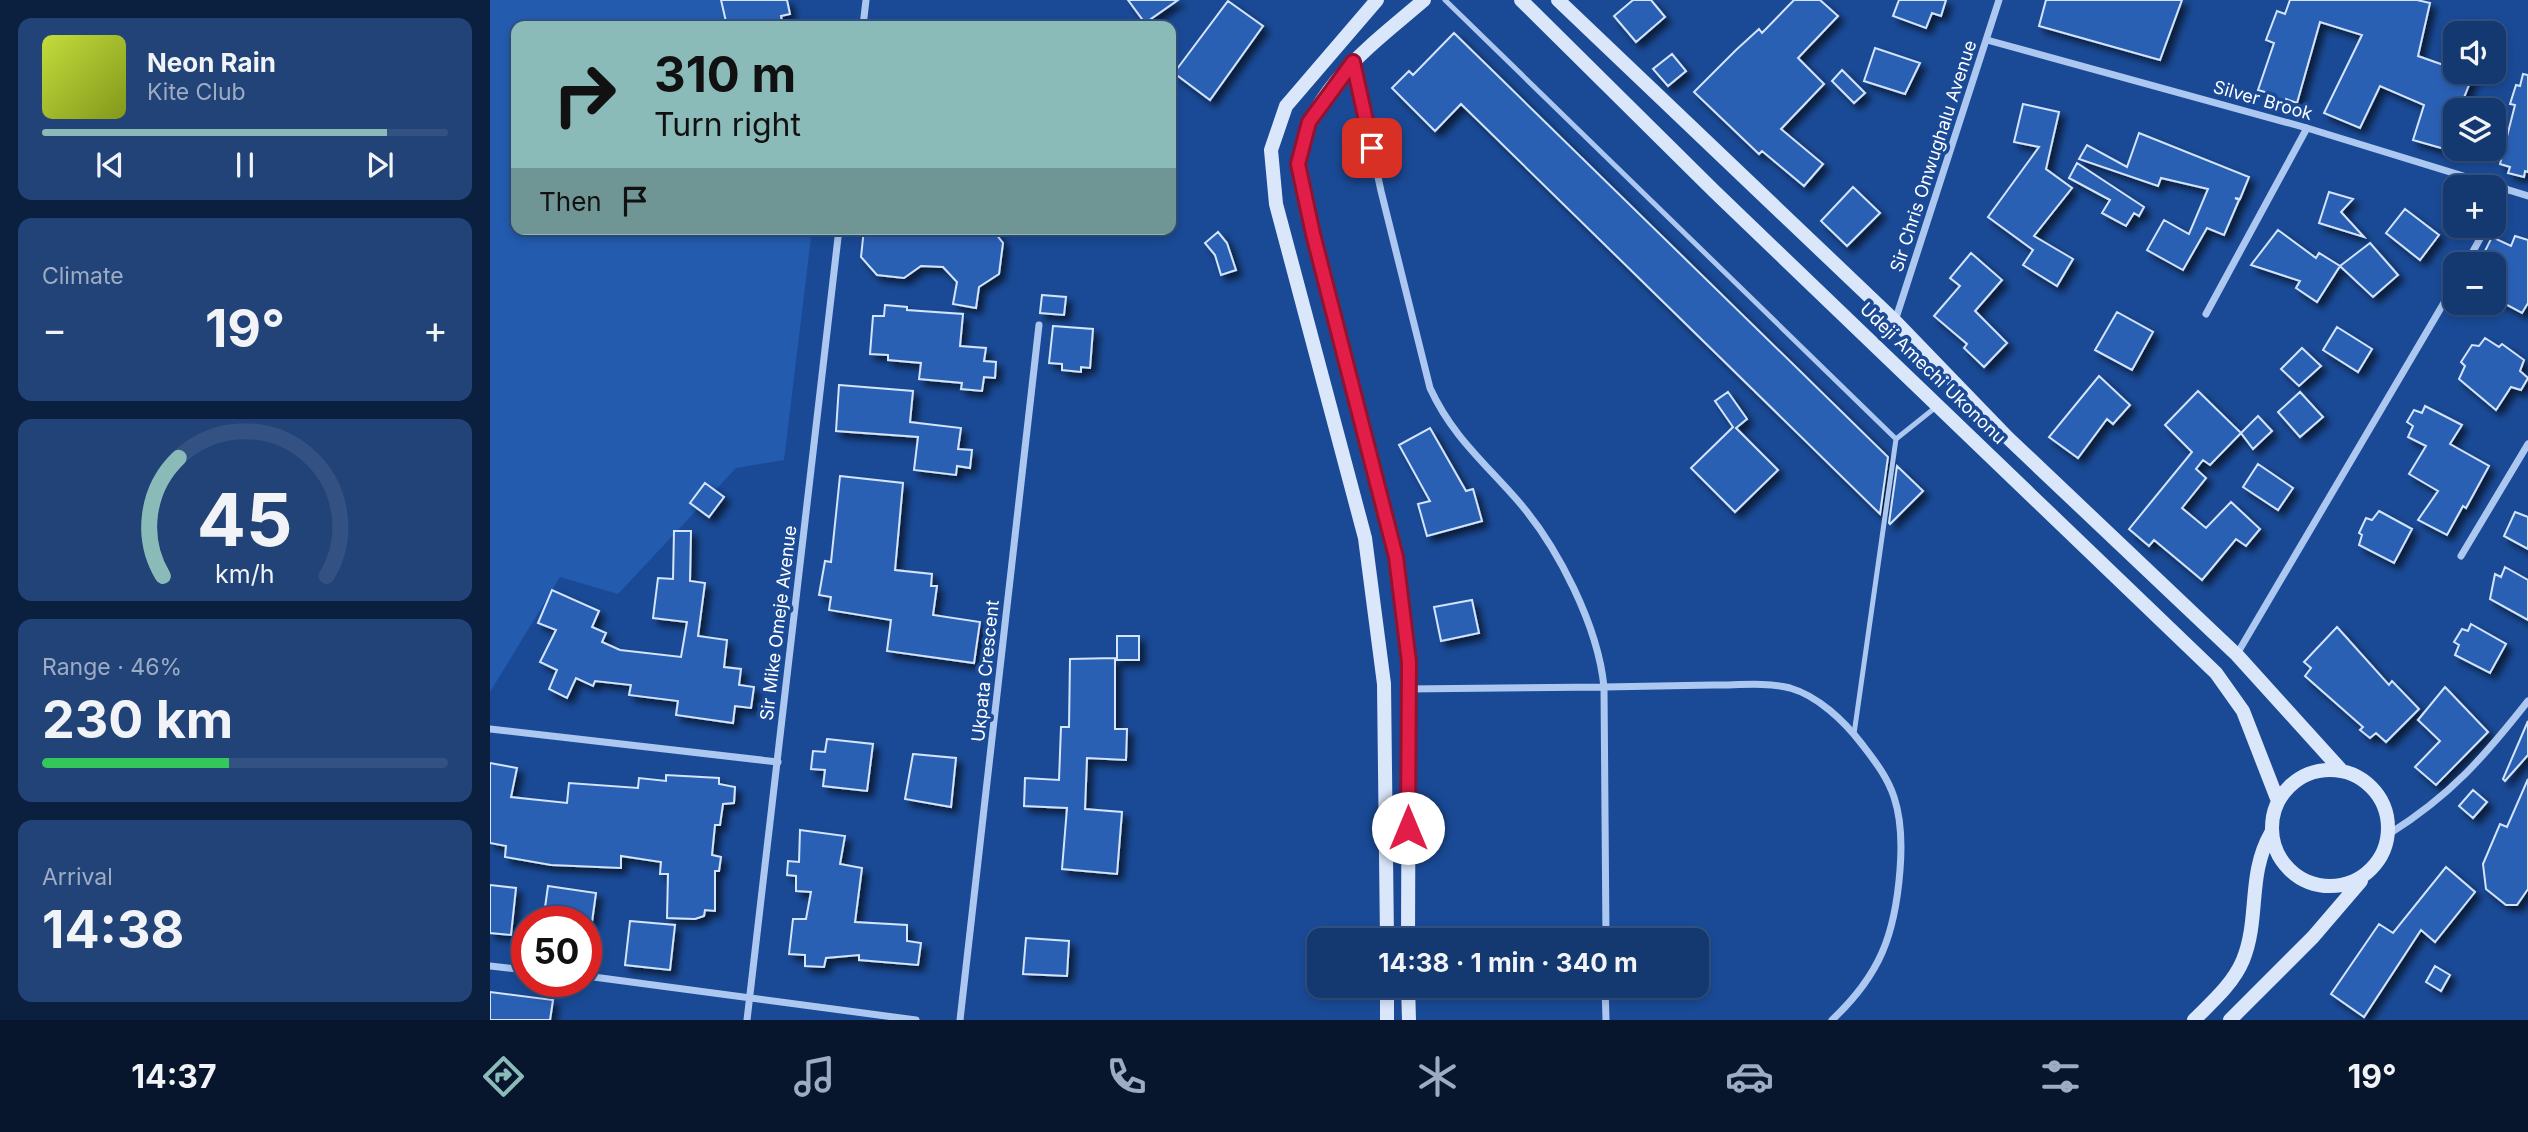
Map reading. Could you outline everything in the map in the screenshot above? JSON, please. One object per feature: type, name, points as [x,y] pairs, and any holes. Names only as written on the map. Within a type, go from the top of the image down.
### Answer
[{"type":"main road","points":[[1377,0],[1286,106],[1271,150],[1276,204],[1365,538],[1384,684],[1387,928]]},
{"type":"main road","points":[[1408,928],[1409,662],[1396,557],[1313,236],[1298,164],[1309,122],[1353,62],[1424,0]]},
{"type":"main road","name":"Udeji Amechi Ukononu","points":[[1521,0],[1714,191],[2216,673],[2243,711],[2278,801]]},
{"type":"main road","name":"Udeji Amechi Ukononu","points":[[1558,0],[1895,321],[2008,438],[2237,655],[2342,771]]},
{"type":"main road","points":[[1990,454],[2008,438]]},
{"type":"main road","points":[[2194,1020],[2226,987],[2243,959],[2249,937],[2255,871],[2260,853],[2271,833],[2278,801],[2290,786],[2305,775],[2323,770],[2342,771],[2365,782],[2382,801],[2388,817],[2389,834],[2377,863],[2313,937],[2230,1020]]},
{"type":"main road","points":[[2271,833],[2285,866],[2298,878],[2315,885],[2333,887],[2351,883],[2367,874]]},
{"type":"main road","points":[[1387,998],[1387,1020]]},
{"type":"main road","points":[[1408,998],[1409,1020]]},
{"type":"street","points":[[864,21],[866,0]]},
{"type":"street","name":"Sir Chris Onwughalu Avenue","points":[[1895,321],[1999,0]]},
{"type":"street","name":"Silver Brook","points":[[1987,40],[2307,128],[2528,196]]},
{"type":"street","points":[[1353,62],[1381,191],[1430,388],[1442,414],[1463,444],[1519,502],[1554,553],[1594,636],[1604,687],[1606,928]]},
{"type":"street","points":[[2206,314],[2307,128]]},
{"type":"street","name":"Sir Mike Omeje Avenue","points":[[747,1020],[838,235]]},
{"type":"street","points":[[2237,655],[2443,304]]},
{"type":"street","name":"Ukpata Crescent","points":[[960,1020],[1039,325]]},
{"type":"street","points":[[2461,556],[2528,444]]},
{"type":"street","points":[[1407,689],[1747,685],[1791,688],[1828,708],[1854,734],[1881,769],[1894,795],[1902,842],[1897,911],[1891,936],[1878,962],[1852,1000],[1832,1020]]},
{"type":"street","points":[[2389,834],[2427,808],[2476,766],[2528,701]]},
{"type":"street","points":[[490,729],[778,762]]},
{"type":"street","points":[[490,966],[511,968]]},
{"type":"street","points":[[602,978],[916,1020]]},
{"type":"street","points":[[1605,998],[1606,1020]]},
{"type":"lane","points":[[1445,0],[1896,439]]},
{"type":"lane","points":[[1854,734],[1896,439],[1938,405]]},
{"type":"shaded area","points":[[490,0],[720,0],[725,21],[511,21],[511,235],[811,235],[784,460],[736,468],[618,594],[560,577],[490,692]]},
{"type":"building","points":[[721,0],[787,0],[790,14],[781,16],[782,21],[726,21]]},
{"type":"building","points":[[1128,0],[1178,0],[1148,21],[1144,21]]},
{"type":"building","points":[[1633,0],[1651,0],[1665,17],[1636,42],[1614,16]]},
{"type":"building","points":[[1794,0],[1820,0],[1838,16],[1798,58],[1824,84],[1781,129],[1823,164],[1804,186],[1762,151],[1759,154],[1694,92],[1759,29],[1762,33]]},
{"type":"building","points":[[1899,0],[1946,0],[1941,16],[1932,13],[1926,28],[1893,16]]},
{"type":"building","points":[[2046,0],[2182,0],[2160,60],[2039,26]]},
{"type":"building","points":[[2290,0],[2417,0],[2430,3],[2418,56],[2443,65],[2443,84],[2469,84],[2464,98],[2443,98],[2443,149],[2413,140],[2424,105],[2380,86],[2360,128],[2324,113],[2362,35],[2320,22],[2297,103],[2286,99],[2284,105],[2270,101],[2272,94],[2258,90],[2274,43],[2266,40],[2277,11],[2285,14]]},
{"type":"building","points":[[1228,1],[1263,26],[1210,100],[1176,74],[1176,70]]},
{"type":"building","points":[[1454,33],[1888,457],[1880,514],[1461,104],[1435,131],[1392,88],[1409,71],[1413,75]]},
{"type":"building","points":[[1875,48],[1920,63],[1905,94],[1864,81]]},
{"type":"building","points":[[1672,54],[1686,71],[1668,86],[1653,69]]},
{"type":"building","points":[[1842,70],[1865,93],[1854,103],[1832,81]]},
{"type":"building","points":[[2523,74],[2528,75],[2528,172],[2525,171],[2524,177],[2508,173],[2510,167],[2500,164],[2501,161],[2506,161],[2506,140],[2515,105],[2510,104],[2516,85],[2520,86]]},
{"type":"building","points":[[2023,104],[2059,112],[2046,169],[2072,188],[2034,236],[2073,259],[2057,286],[2023,265],[2033,250],[1988,217],[2039,147],[2014,142]]},
{"type":"building","points":[[2139,133],[2249,177],[2240,199],[2235,198],[2239,200],[2224,235],[2207,228],[2183,270],[2147,250],[2164,220],[2189,234],[2208,189],[2161,178],[2158,186],[2079,159],[2087,145],[2127,167]]},
{"type":"building","points":[[2077,163],[2144,207],[2139,216],[2134,213],[2126,226],[2102,213],[2110,200],[2069,178]]},
{"type":"building","points":[[1853,187],[1880,213],[1847,246],[1821,221]]},
{"type":"building","points":[[2329,192],[2353,199],[2341,212],[2364,237],[2319,223]]},
{"type":"building","points":[[2405,209],[2439,235],[2420,260],[2386,233]]},
{"type":"building","points":[[2278,230],[2316,258],[2319,253],[2340,266],[2317,302],[2296,288],[2300,281],[2251,265]]},
{"type":"building","points":[[1218,232],[1227,243],[1236,270],[1221,275],[1215,255],[1205,243]]},
{"type":"building","points":[[863,235],[997,235],[1003,243],[999,274],[979,287],[976,308],[953,304],[957,282],[943,267],[921,266],[904,278],[877,275],[861,257]]},
{"type":"building","points":[[2515,236],[2528,240],[2528,303],[2522,313],[2506,304],[2506,252],[2484,252],[2492,238],[2511,246]]},
{"type":"building","points":[[2370,243],[2398,275],[2373,297],[2340,266]]},
{"type":"building","points":[[1971,253],[2002,280],[1975,311],[2007,343],[1984,367],[1964,348],[1967,344],[1934,316],[1960,286],[1950,278]]},
{"type":"building","points":[[1042,295],[1066,297],[1064,315],[1040,313]]},
{"type":"building","points":[[885,305],[907,307],[907,310],[963,314],[960,346],[986,348],[984,361],[996,362],[995,378],[984,377],[982,391],[961,389],[962,383],[919,379],[921,363],[888,360],[888,355],[870,354],[873,316],[884,316]]},
{"type":"building","points":[[2117,312],[2153,332],[2132,370],[2095,350]]},
{"type":"building","points":[[1053,326],[1093,329],[1090,368],[1081,367],[1081,372],[1062,370],[1062,364],[1049,363]]},
{"type":"building","points":[[2337,327],[2372,349],[2358,372],[2323,350]]},
{"type":"building","points":[[2485,338],[2499,347],[2502,344],[2524,360],[2520,371],[2528,378],[2521,390],[2511,387],[2496,410],[2459,379],[2465,366],[2461,362],[2472,345],[2479,346]]},
{"type":"building","points":[[2302,348],[2321,366],[2299,386],[2281,369]]},
{"type":"building","points":[[2099,376],[2130,405],[2113,424],[2107,419],[2078,458],[2049,437]]},
{"type":"building","points":[[839,385],[913,391],[910,422],[961,428],[958,449],[972,450],[970,468],[957,466],[956,475],[914,470],[918,437],[836,431]]},
{"type":"building","points":[[2198,391],[2241,433],[2210,465],[2203,460],[2196,469],[2206,478],[2182,508],[2206,528],[2231,502],[2260,529],[2246,546],[2236,539],[2202,580],[2154,540],[2149,546],[2129,529],[2192,452],[2165,425]]},
{"type":"building","points":[[1728,392],[1747,419],[1736,428],[1778,470],[1735,512],[1691,468],[1733,427],[1715,401]]},
{"type":"building","points":[[2300,392],[2323,417],[2300,437],[2278,412]]},
{"type":"building","points":[[2425,406],[2462,425],[2450,444],[2489,466],[2466,508],[2463,506],[2447,535],[2418,520],[2438,491],[2409,474],[2426,446],[2408,437],[2413,426],[2407,422],[2414,410],[2422,413]]},
{"type":"building","points":[[2258,416],[2272,431],[2253,449],[2241,433]]},
{"type":"building","points":[[1430,428],[1466,491],[1473,489],[1482,521],[1427,536],[1418,504],[1430,501],[1399,445]]},
{"type":"building","points":[[2258,464],[2293,488],[2278,510],[2243,487]]},
{"type":"building","points":[[1897,466],[1923,491],[1890,524],[1889,523]]},
{"type":"building","points":[[840,476],[903,483],[895,570],[932,574],[931,586],[937,586],[933,615],[980,622],[974,663],[887,651],[891,620],[829,610],[831,597],[819,595],[825,561],[831,562]]},
{"type":"building","points":[[705,483],[724,497],[709,517],[690,503]]},
{"type":"building","points":[[2379,511],[2412,529],[2394,563],[2359,545],[2362,535],[2359,533],[2366,518],[2372,520]]},
{"type":"building","points":[[2515,512],[2528,517],[2528,549],[2504,536]]},
{"type":"building","points":[[674,531],[691,531],[690,581],[705,583],[698,636],[727,640],[724,667],[741,669],[739,685],[754,687],[751,708],[735,706],[733,723],[676,715],[678,701],[629,695],[631,685],[595,681],[593,686],[576,678],[567,698],[549,689],[557,670],[540,662],[556,630],[538,623],[552,590],[599,611],[592,627],[606,633],[602,642],[620,650],[681,657],[687,622],[653,618],[658,578],[673,579]]},
{"type":"building","points":[[2505,567],[2528,580],[2528,620],[2490,599],[2495,574],[2501,577]]},
{"type":"building","points":[[1472,600],[1479,633],[1441,641],[1434,607]]},
{"type":"building","points":[[2471,624],[2506,644],[2490,673],[2455,655],[2459,645],[2454,642],[2462,629],[2468,631]]},
{"type":"building","points":[[2337,627],[2389,685],[2392,681],[2419,709],[2386,742],[2376,733],[2370,738],[2360,730],[2363,727],[2305,676],[2311,668],[2304,662]]},
{"type":"building","points":[[1117,636],[1139,636],[1139,660],[1117,660]]},
{"type":"building","points":[[1115,658],[1115,729],[1127,729],[1126,760],[1087,758],[1085,809],[1122,812],[1117,874],[1062,869],[1067,808],[1024,806],[1025,778],[1059,780],[1061,727],[1069,727],[1070,659]]},
{"type":"building","points":[[2445,687],[2488,732],[2436,785],[2415,767],[2440,741],[2418,720]]},
{"type":"building","points":[[2528,721],[2528,755],[2505,781],[2503,779]]},
{"type":"building","points":[[827,739],[873,744],[867,791],[823,786],[825,770],[811,769],[813,751],[825,752]]},
{"type":"building","points":[[913,754],[956,758],[951,807],[905,799]]},
{"type":"building","points":[[490,763],[517,768],[511,797],[567,803],[569,783],[638,788],[639,778],[666,781],[666,775],[719,778],[719,784],[735,787],[734,803],[723,804],[720,825],[715,825],[712,855],[721,857],[719,871],[715,871],[715,911],[705,910],[704,916],[695,919],[667,918],[668,874],[660,874],[661,862],[621,856],[621,868],[551,865],[505,857],[506,846],[490,843]]},
{"type":"building","points":[[2528,779],[2528,889],[2517,905],[2506,905],[2486,889],[2483,864],[2500,824],[2507,827]]},
{"type":"building","points":[[2473,790],[2487,802],[2473,818],[2459,806]]},
{"type":"building","points":[[800,830],[845,836],[840,864],[862,868],[855,922],[907,925],[907,941],[921,943],[918,965],[859,960],[859,955],[826,958],[824,967],[805,966],[805,955],[789,954],[793,919],[806,919],[811,892],[796,891],[796,876],[787,875],[788,861],[799,862]]},
{"type":"building","points":[[2446,867],[2475,892],[2435,942],[2421,930],[2364,1017],[2331,994],[2379,924],[2393,933]]},
{"type":"building","points":[[490,885],[516,888],[514,906],[511,906],[511,935],[490,933]]},
{"type":"building","points":[[548,886],[596,893],[594,906],[545,906]]},
{"type":"building","points":[[630,921],[675,925],[670,970],[625,965]]},
{"type":"building","points":[[1026,938],[1069,941],[1067,976],[1023,974]]},
{"type":"building","points":[[2435,966],[2450,975],[2441,991],[2426,982]]},
{"type":"building","points":[[490,992],[511,995],[511,997],[553,1000],[550,1020],[490,1020]]},
{"type":"route","points":[[1372,148],[1353,62],[1343,71],[1309,122],[1298,164],[1313,234],[1396,557],[1409,662],[1408,828]]}]
